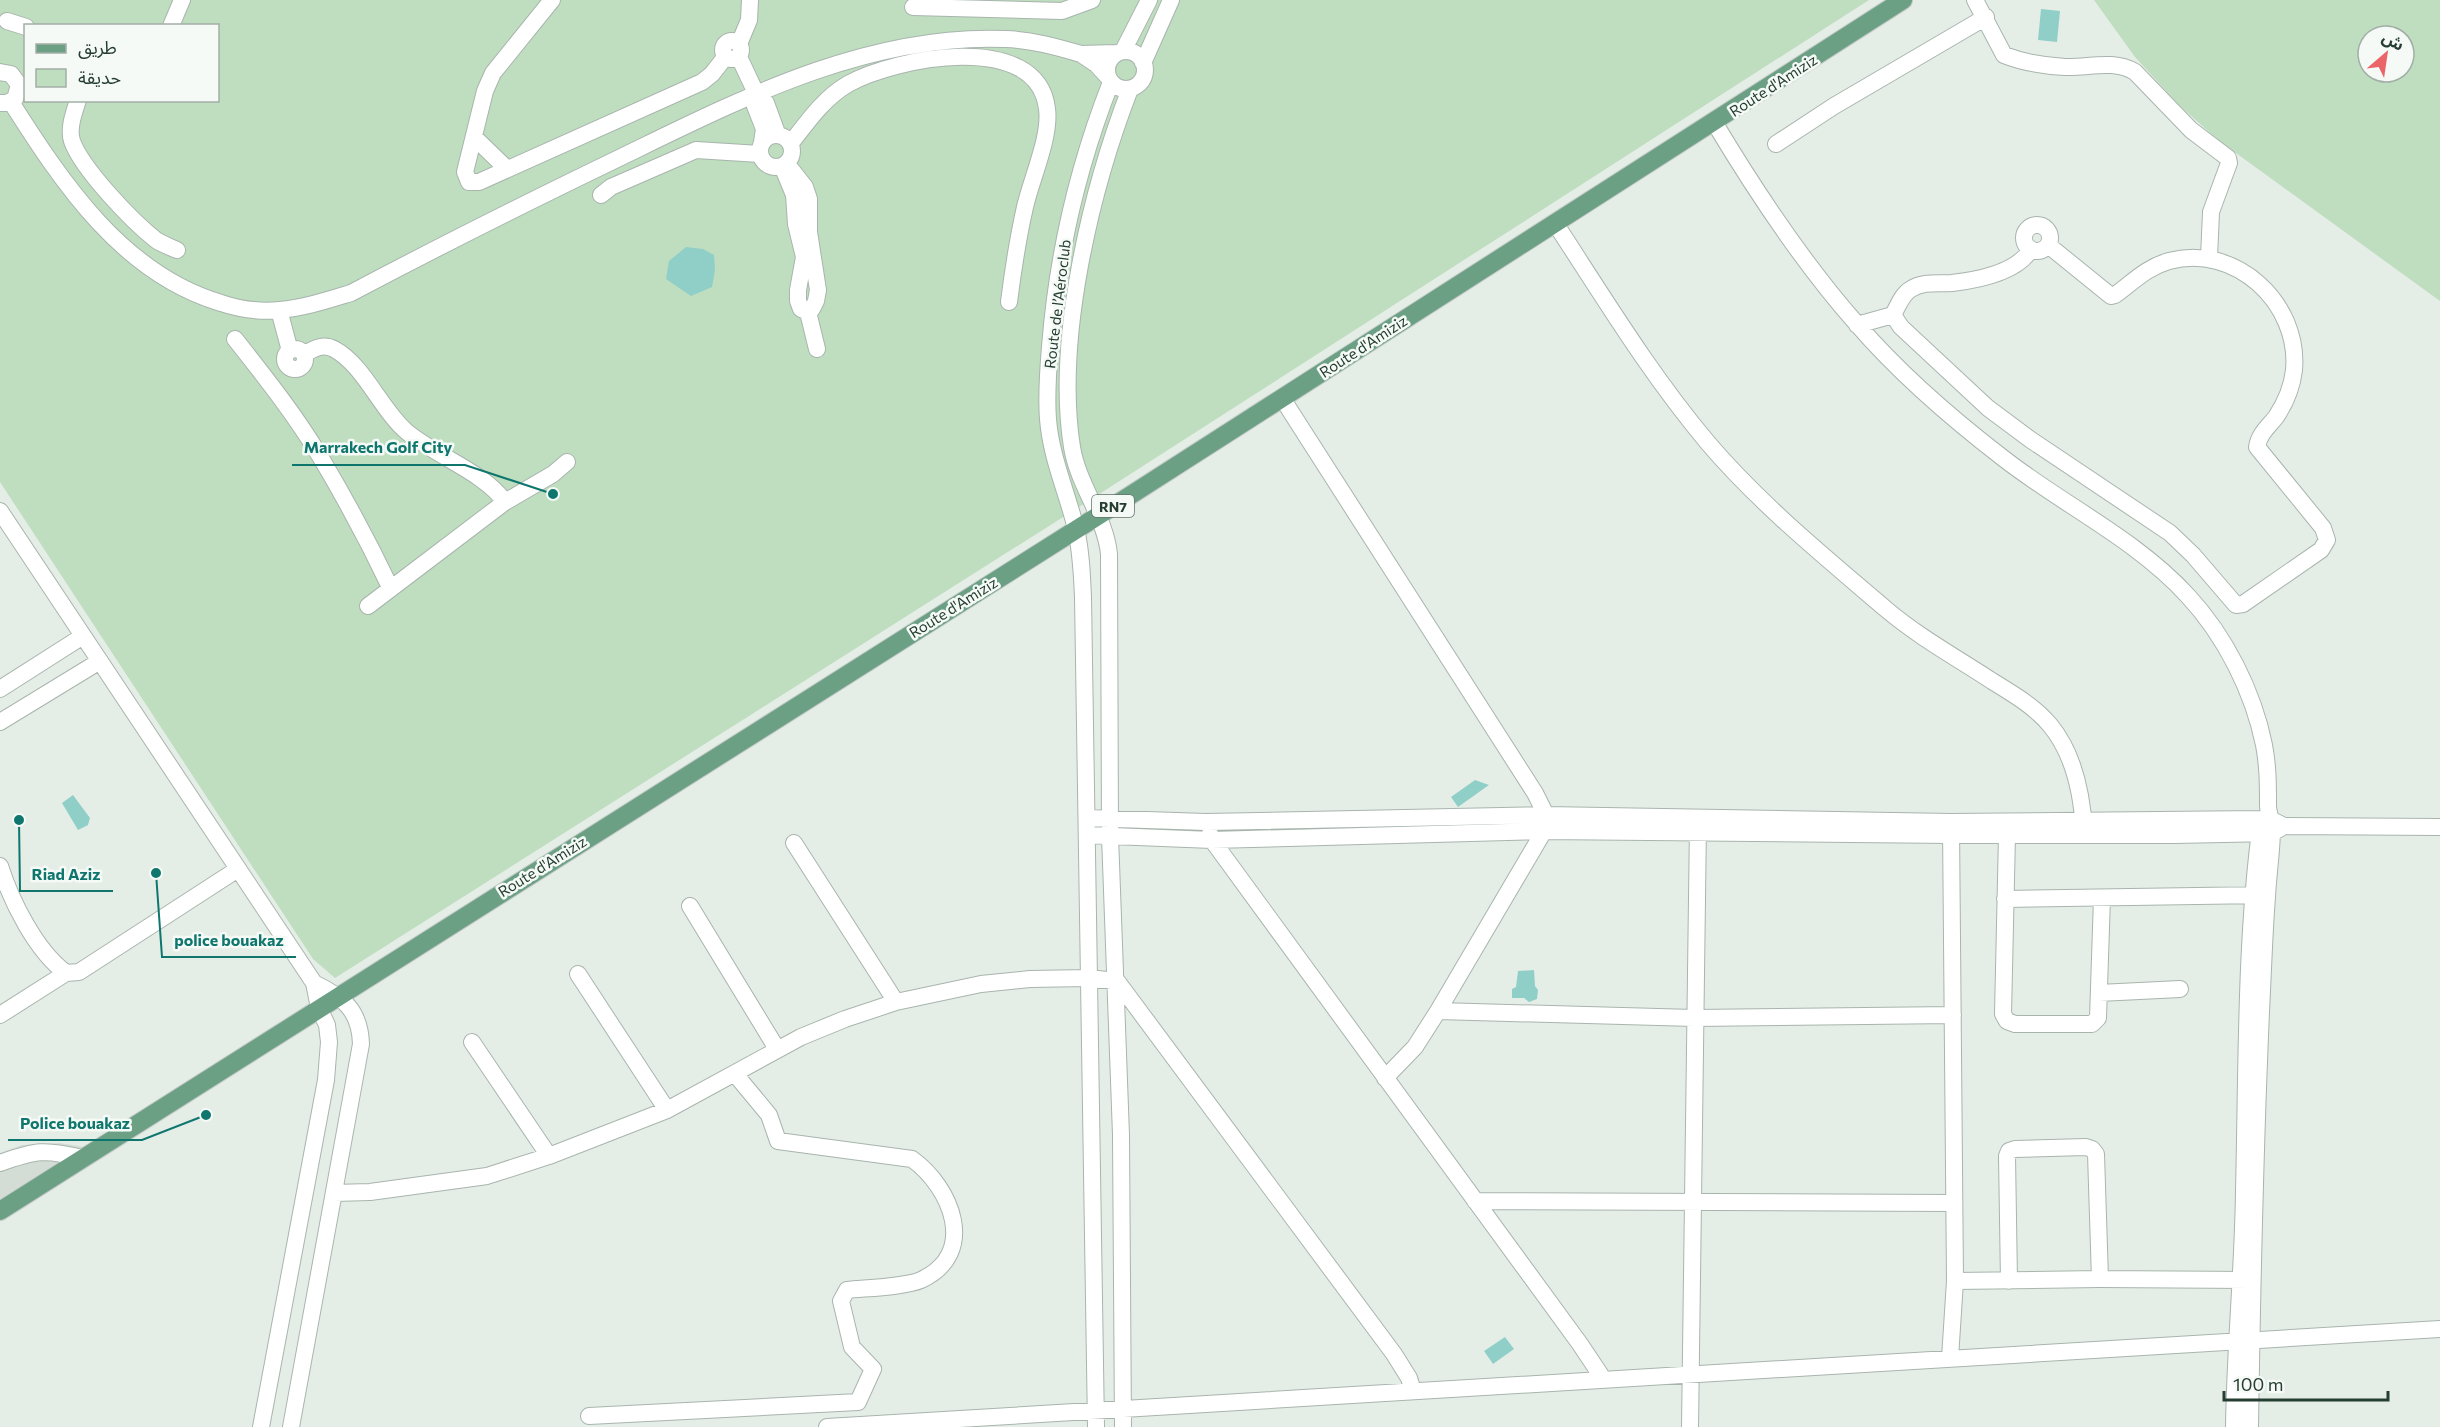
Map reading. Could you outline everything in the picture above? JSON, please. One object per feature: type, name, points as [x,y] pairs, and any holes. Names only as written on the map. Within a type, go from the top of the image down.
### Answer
[{"type":"main road","name":"Route d'Amiziz","points":[[0,1211],[338,994],[1097,516],[1903,0]]},
{"type":"street","points":[[172,24],[182,0]]},
{"type":"street","points":[[552,0],[493,73],[485,91],[465,172],[469,182],[474,184],[702,82],[734,53],[749,20],[750,0]]},
{"type":"street","points":[[913,7],[1062,10],[1092,0]]},
{"type":"street","points":[[1109,79],[1107,66],[1119,52],[1149,0]]},
{"type":"street","points":[[1082,54],[1096,64],[1119,88],[1130,89],[1136,86],[1144,76],[1143,63],[1171,0]]},
{"type":"street","points":[[1975,0],[1986,17],[2004,55],[2013,59],[2065,67],[2124,66],[2135,72],[2191,130],[2228,158],[2229,163],[2211,212],[2209,258]]},
{"type":"street","points":[[1776,144],[1834,106],[1986,17]]},
{"type":"street","points":[[8,21],[24,26]]},
{"type":"street","points":[[0,72],[11,74],[16,90],[68,187],[106,230],[138,261],[168,282],[201,297],[233,307],[279,310],[322,302],[351,293],[543,194],[694,121],[756,93],[869,54],[927,43],[1008,39],[1039,43],[1082,54],[1135,53],[1143,63]]},
{"type":"street","points":[[601,195],[611,186],[696,150],[773,143],[793,152],[785,165],[777,167],[766,164],[773,143],[766,103],[756,93],[734,53]]},
{"type":"street","points":[[773,143],[831,96],[866,75],[891,66],[946,57],[982,57],[1010,65],[1026,74],[1037,84],[1044,95],[1047,126],[1025,206],[1009,302]]},
{"type":"street","name":"Route de l’Aéroclub","points":[[1096,1419],[1083,597],[1076,529],[1053,455],[1048,419],[1050,356],[1060,263],[1078,180],[1109,79]]},
{"type":"street","name":"Route de l’Aéroclub","points":[[1123,1427],[1121,1134],[1110,836],[1109,554],[1107,538],[1078,476],[1068,416],[1067,380],[1071,325],[1080,267],[1098,187],[1130,89]]},
{"type":"street","points":[[77,102],[71,122],[71,140],[85,165],[123,208],[157,241],[177,250]]},
{"type":"street","points":[[1714,123],[1790,240],[1857,325],[1912,381],[1961,424],[2045,489],[2140,554],[2187,596],[2213,627],[2229,653],[2255,715],[2263,740],[2268,773],[2269,824],[2260,895],[2258,1079],[2243,1341],[2234,1427]]},
{"type":"street","points":[[474,137],[507,169]]},
{"type":"street","points":[[785,165],[794,195],[796,224],[804,257],[798,301],[801,309],[808,312],[817,349]]},
{"type":"street","points":[[1555,223],[1665,388],[1709,444],[1758,496],[1891,613],[2040,714],[2060,738],[2067,753],[2079,787],[2084,828]]},
{"type":"street","points":[[1857,325],[1893,315],[1903,295],[1911,288],[1921,284],[1977,279],[2001,272],[2025,260],[2031,249],[2026,245],[2024,238],[2026,231],[2037,225],[2048,231],[2048,244],[2111,296],[2115,296],[2140,274],[2158,264],[2191,257],[2225,262],[2259,282],[2281,311],[2288,326],[2294,352],[2292,386],[2275,417],[2262,433],[2257,447],[2324,528],[2327,540],[2320,550],[2243,604],[2236,605],[2193,555],[2170,533],[2041,447],[1988,408],[1901,327],[1893,315]]},
{"type":"street","points":[[279,310],[294,356]]},
{"type":"street","points":[[235,339],[268,381],[320,456],[360,525],[390,587]]},
{"type":"street","points":[[268,381],[294,356],[321,346],[328,346],[343,354],[390,415],[406,431],[426,447],[489,485],[505,502]]},
{"type":"street","points":[[1282,398],[1535,793],[1545,823],[1438,1011],[1415,1047],[1385,1078]]},
{"type":"street","points":[[368,606],[390,587],[505,502],[553,474],[567,462]]},
{"type":"street","points":[[0,511],[314,984],[319,1008],[327,1024],[329,1042],[326,1080],[261,1427]]},
{"type":"street","points":[[0,689],[83,636]]},
{"type":"street","points":[[0,722],[100,661]]},
{"type":"street","points":[[1086,818],[1206,822],[1545,823],[1951,829],[2269,824],[2440,827]]},
{"type":"street","points":[[1206,822],[1212,840],[1580,1344],[1600,1374],[1601,1380]]},
{"type":"street","points":[[1087,835],[1212,840],[1545,823]]},
{"type":"street","points":[[1690,1427],[1695,1202],[1694,1018],[1698,827]]},
{"type":"street","points":[[1951,829],[2007,835],[2084,828]]},
{"type":"street","points":[[1950,1358],[1955,1281],[1951,829]]},
{"type":"street","points":[[2007,835],[2003,1014],[2007,1021],[2015,1024],[2092,1024],[2098,1018],[2102,898]]},
{"type":"street","points":[[794,843],[896,1002]]},
{"type":"street","points":[[0,866],[16,908],[55,965],[66,974]]},
{"type":"street","points":[[0,1015],[66,974],[79,972],[238,868]]},
{"type":"street","points":[[2005,899],[2260,895]]},
{"type":"street","points":[[690,906],[777,1049]]},
{"type":"street","points":[[578,974],[667,1110]]},
{"type":"street","points":[[334,1193],[370,1192],[487,1176],[549,1156],[667,1110],[777,1049],[845,1019],[896,1002],[981,984],[1030,979],[1088,978],[1117,981],[1394,1354],[1409,1378],[1413,1391]]},
{"type":"street","points":[[291,1427],[361,1044],[360,1027],[351,1010],[338,994],[314,984]]},
{"type":"street","points":[[2100,993],[2180,989]]},
{"type":"street","points":[[1438,1011],[1694,1018],[1953,1015]]},
{"type":"street","points":[[472,1042],[549,1156]]},
{"type":"street","points":[[589,1416],[858,1402],[873,1369],[852,1347],[841,1301],[847,1290],[918,1281],[932,1273],[945,1259],[953,1240],[954,1222],[949,1205],[927,1170],[912,1159],[778,1141],[769,1116],[735,1074]]},
{"type":"street","points":[[1093,1137],[1121,1134]]},
{"type":"street","points":[[2009,1281],[2007,1156],[2009,1151],[2027,1148],[2086,1147],[2092,1149],[2096,1154],[2100,1279]]},
{"type":"street","points":[[0,1163],[26,1153],[53,1150],[83,1158]]},
{"type":"street","points":[[1475,1202],[1954,1203]]},
{"type":"street","points":[[1955,1281],[2247,1280]]},
{"type":"street","points":[[827,1427],[1096,1419],[1123,1408],[2440,1329]]},
{"type":"street","points":[[2243,1341],[2250,1427]]},
{"type":"shaded area","points":[[60,1143],[85,1147],[0,1202],[0,1153],[22,1145]]},
{"type":"green space","points":[[0,0],[1869,0],[1079,507],[335,978],[313,959],[0,482]]},
{"type":"green space","points":[[2094,0],[2440,0],[2440,301],[2218,140],[2178,104],[2135,57]]},
{"type":"water","points":[[2041,9],[2060,11],[2057,42],[2038,40]]},
{"type":"water","points":[[686,247],[703,249],[714,255],[715,270],[712,287],[691,296],[666,279],[669,261]]},
{"type":"water","points":[[1475,780],[1489,785],[1458,807],[1451,797]]},
{"type":"water","points":[[73,795],[90,818],[88,825],[78,830],[62,803]]},
{"type":"water","points":[[1534,970],[1535,986],[1538,990],[1537,999],[1529,1002],[1524,998],[1512,998],[1512,989],[1516,987],[1518,971]]},
{"type":"water","points":[[1505,1337],[1514,1349],[1493,1364],[1484,1351]]},
{"type":"place","name":"Marrakech Golf City","points":[[553,494]]},
{"type":"place","name":"Riad Aziz","points":[[19,820]]},
{"type":"place","name":"police bouakaz","points":[[156,873]]},
{"type":"place","name":"Police bouakaz","points":[[206,1115]]}]
